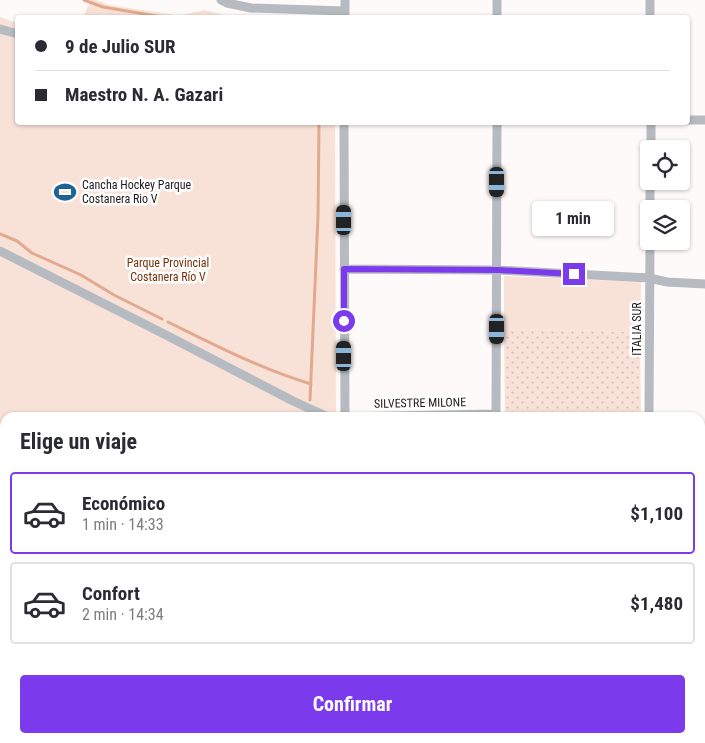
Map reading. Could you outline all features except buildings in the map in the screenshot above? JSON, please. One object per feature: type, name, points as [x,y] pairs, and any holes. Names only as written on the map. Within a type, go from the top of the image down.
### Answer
[{"type":"street","points":[[221,0],[228,4],[251,8],[345,14],[345,0]]},
{"type":"street","points":[[497,0],[497,15]]},
{"type":"street","points":[[650,0],[650,15]]},
{"type":"street","points":[[245,15],[251,8]]},
{"type":"street","points":[[0,29],[15,33]]},
{"type":"street","points":[[690,120],[705,120]]},
{"type":"street","points":[[344,125],[345,412]]},
{"type":"street","points":[[496,412],[497,125]]},
{"type":"street","points":[[651,125],[651,140]]},
{"type":"street","name":"ITALIA SUR","points":[[649,412],[650,250]]},
{"type":"street","points":[[0,251],[317,412]]},
{"type":"street","points":[[344,269],[498,270],[649,278],[666,282],[705,284]]},
{"type":"green space","points":[[91,0],[96,0],[109,5],[175,15],[84,15]]},
{"type":"green space","points":[[204,10],[224,15],[183,15]]},
{"type":"green space","name":"Parque Provincial Costanera Río V","points":[[0,17],[15,22],[15,125],[335,125],[336,412],[0,412]]},
{"type":"green space","points":[[504,276],[641,282],[640,332],[504,329]]},
{"type":"green space","points":[[504,329],[640,332],[641,412],[505,412]]},
{"type":"waterway","points":[[84,0],[103,7],[150,15]]},
{"type":"waterway","points":[[310,400],[318,216],[319,125]]},
{"type":"waterway","points":[[0,234],[17,241],[32,253],[81,275],[114,295],[162,319]]},
{"type":"waterway","points":[[168,322],[256,364],[311,384]]},
{"type":"place","name":"Cancha Hockey Parque Costanera Rio V","points":[[65,192]]},
{"type":"route","points":[[344,321],[344,269],[498,270],[574,274]]}]
